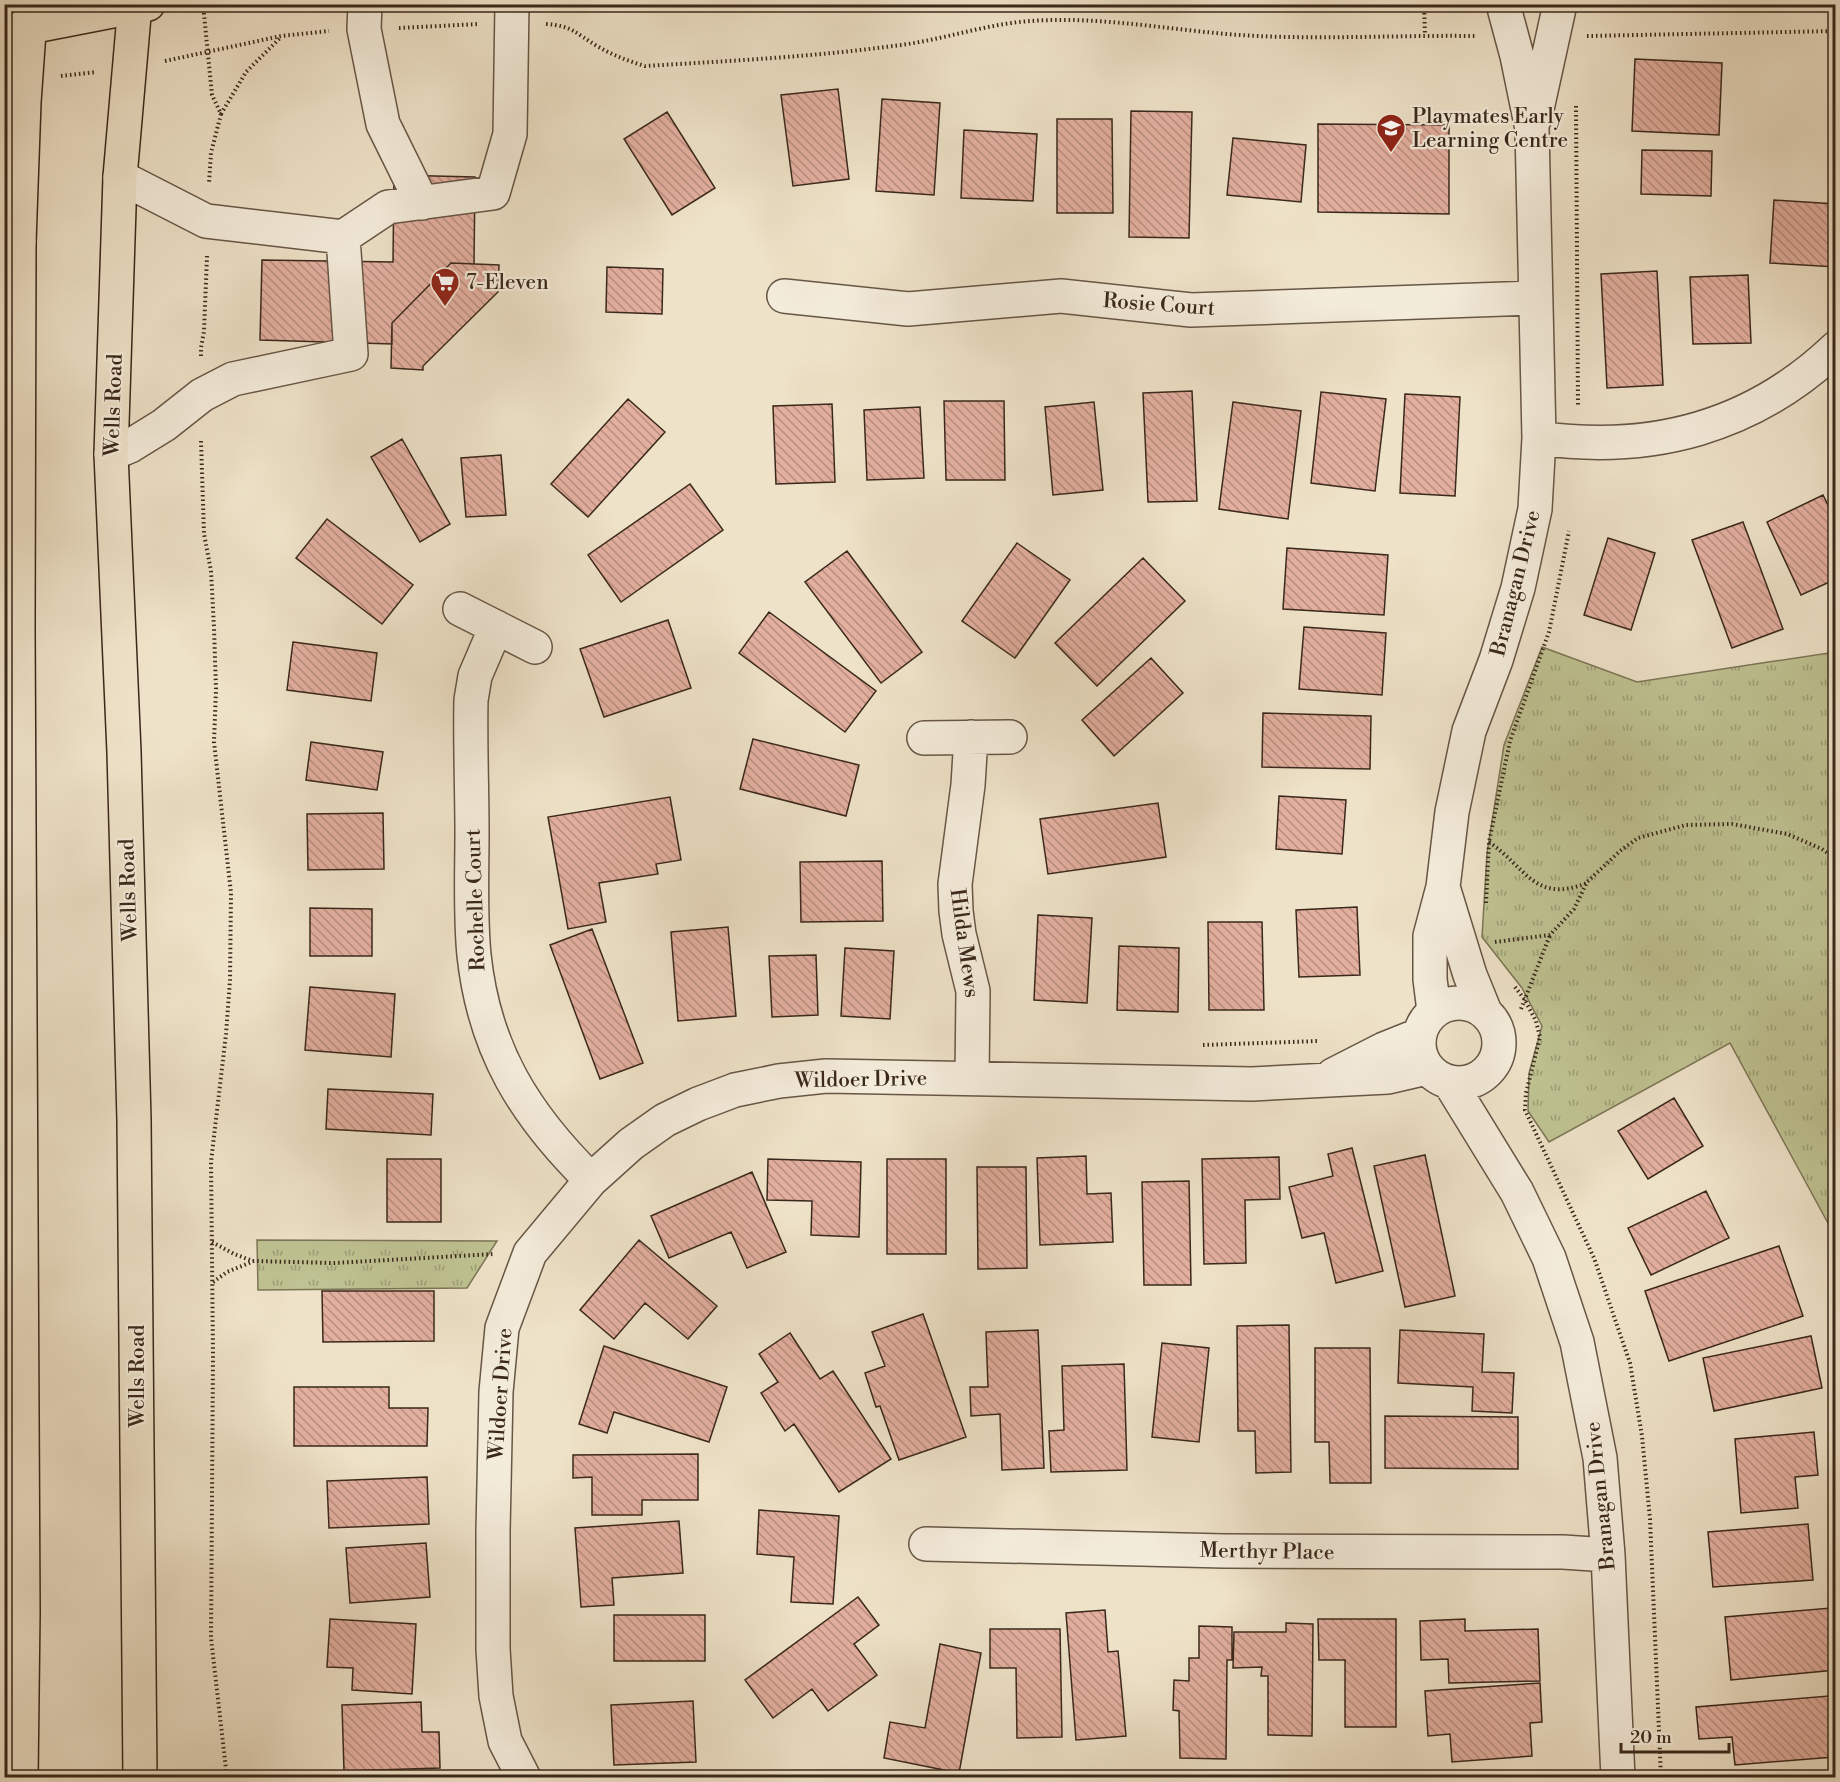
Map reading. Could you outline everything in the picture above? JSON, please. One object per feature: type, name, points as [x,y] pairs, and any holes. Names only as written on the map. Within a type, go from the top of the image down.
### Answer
[{"type":"main road","points":[[15,1756],[23,1600],[18,627],[12,232],[26,81],[22,21],[139,5]]},
{"type":"main road","name":"Wells Road","points":[[139,5],[128,69],[120,177],[111,454],[124,752],[134,1120],[140,1778]]},
{"type":"street","name":"Branagan Drive","points":[[1426,1023],[1430,979],[1430,936],[1443,888],[1452,813],[1469,730],[1496,660],[1518,588],[1535,509],[1539,438],[1532,129],[1503,4]]},
{"type":"street","name":"Branagan Drive","points":[[1532,129],[1550,58],[1552,37],[1560,4]]},
{"type":"street","points":[[120,177],[206,221],[343,237],[388,207],[493,193],[510,134],[513,13]]},
{"type":"street","points":[[365,17],[383,123],[422,203]]},
{"type":"street","points":[[111,454],[130,446],[164,425],[202,395],[233,379],[351,354],[343,237]]},
{"type":"street","name":"Rosie Court","points":[[784,296],[908,309],[1061,296],[1191,310],[1535,298]]},
{"type":"street","points":[[1539,438],[1577,443],[1628,443],[1710,426],[1747,411],[1790,385],[1836,348]]},
{"type":"street","points":[[460,609],[535,646]]},
{"type":"street","name":"Rochelle Court","points":[[496,627],[475,676],[471,700],[472,909],[474,957],[480,992],[498,1051],[525,1105],[558,1146],[591,1180]]},
{"type":"street","name":"Hilda Mews","points":[[971,737],[968,785],[955,893],[959,934],[973,991],[972,1078]]},
{"type":"street","points":[[924,738],[1010,737]]},
{"type":"street","name":"Branagan Drive","points":[[1443,888],[1470,975],[1490,1017]]},
{"type":"street","points":[[1459,1002],[1473,1005],[1490,1017],[1499,1034],[1498,1053],[1490,1070],[1452,1076],[1421,1058],[1418,1047],[1426,1023],[1446,1005],[1459,1002]]},
{"type":"street","name":"Wildoer Drive","points":[[1323,1080],[1384,1049],[1426,1023]]},
{"type":"street","name":"Wildoer Drive","points":[[524,1778],[505,1741],[496,1696],[493,1649],[496,1392],[502,1328],[530,1253],[591,1180],[631,1144],[665,1120],[735,1090],[779,1081],[826,1076],[1252,1084],[1452,1076]]},
{"type":"street","name":"Branagan Drive","points":[[1452,1076],[1517,1192],[1549,1258],[1577,1342],[1600,1458],[1608,1556],[1618,1778]]},
{"type":"street","name":"Merthyr Place","points":[[926,1544],[1224,1551],[1563,1552],[1608,1556]]},
{"type":"path","points":[[1424,4],[1425,35]]},
{"type":"path","points":[[26,81],[128,69],[281,36],[320,31],[365,17],[416,28],[513,13],[571,28],[597,46],[626,61],[645,66],[818,55],[884,48],[1031,21],[1080,20],[1133,23],[1241,35],[1318,37],[1512,35]]},
{"type":"path","points":[[1552,37],[1836,32]]},
{"type":"path","points":[[221,114],[246,72],[281,36]]},
{"type":"path","points":[[1576,104],[1578,410]]},
{"type":"path","points":[[201,435],[204,534],[211,571],[214,628],[216,689],[214,742],[231,893],[230,980],[226,1034],[211,1162],[213,1282],[211,1638],[227,1778]]},
{"type":"path","points":[[1490,1017],[1520,1011],[1550,935],[1574,909],[1587,882],[1620,850],[1638,838],[1686,825],[1732,824],[1787,834],[1822,849],[1836,859]]},
{"type":"path","points":[[1489,842],[1508,856],[1527,877],[1547,889],[1566,888],[1587,882]]},
{"type":"path","points":[[1494,943],[1550,935]]},
{"type":"path","points":[[1198,1045],[1303,1043],[1322,1040]]},
{"type":"path","points":[[212,1242],[234,1254],[254,1261],[334,1263],[495,1254]]},
{"type":"path","points":[[213,1282],[227,1272],[254,1261]]},
{"type":"green space","points":[[1542,647],[1637,682],[1835,652],[1835,1236],[1730,1043],[1549,1142],[1528,1111],[1529,1073],[1542,1026],[1522,988],[1482,937],[1487,853],[1504,745]]},
{"type":"green space","points":[[257,1240],[497,1241],[467,1288],[258,1290]]},
{"type":"building","points":[[1635,59],[1722,63],[1719,135],[1632,131]]},
{"type":"building","points":[[838,89],[849,179],[793,186],[781,95]]},
{"type":"building","points":[[882,99],[940,103],[934,195],[876,191]]},
{"type":"building","points":[[1131,111],[1192,112],[1189,238],[1129,237]]},
{"type":"building","points":[[667,112],[715,188],[672,215],[624,139]]},
{"type":"building","points":[[1057,119],[1112,119],[1113,213],[1057,213]]},
{"type":"building","points":[[1318,124],[1449,125],[1449,214],[1318,212]]},
{"type":"building","points":[[964,130],[1037,134],[1033,201],[961,198]]},
{"type":"building","points":[[1233,138],[1306,145],[1301,202],[1227,195]]},
{"type":"building","points":[[1642,150],[1712,151],[1711,196],[1641,194]]},
{"type":"building","points":[[394,175],[475,177],[474,264],[451,263],[392,323],[392,344],[260,340],[262,260],[393,262]]},
{"type":"building","points":[[1774,200],[1836,204],[1836,267],[1770,263]]},
{"type":"building","name":"7-Eleven","points":[[451,263],[499,265],[498,292],[423,366],[423,370],[391,368],[392,323]]},
{"type":"building","points":[[607,267],[663,269],[662,314],[606,312]]},
{"type":"building","points":[[1657,271],[1663,385],[1607,388],[1601,274]]},
{"type":"building","points":[[1748,275],[1751,343],[1693,344],[1690,277]]},
{"type":"building","points":[[1192,391],[1197,501],[1148,502],[1143,393]]},
{"type":"building","points":[[1321,392],[1386,399],[1375,491],[1311,483]]},
{"type":"building","points":[[1405,394],[1460,397],[1455,496],[1400,493]]},
{"type":"building","points":[[628,399],[665,432],[588,517],[551,484]]},
{"type":"building","points":[[944,401],[1004,401],[1005,480],[946,480]]},
{"type":"building","points":[[1094,402],[1103,490],[1053,495],[1045,407]]},
{"type":"building","points":[[1233,402],[1301,411],[1288,519],[1219,509]]},
{"type":"building","points":[[832,404],[835,482],[776,484],[773,406]]},
{"type":"building","points":[[920,407],[924,478],[867,480],[864,410]]},
{"type":"building","points":[[402,439],[450,524],[420,542],[371,457]]},
{"type":"building","points":[[501,455],[506,515],[466,517],[461,458]]},
{"type":"building","points":[[690,484],[723,530],[621,602],[588,555]]},
{"type":"building","points":[[1823,495],[1836,521],[1836,579],[1801,595],[1767,522]]},
{"type":"building","points":[[327,519],[413,585],[382,624],[296,558]]},
{"type":"building","points":[[1743,522],[1783,629],[1732,648],[1692,540]]},
{"type":"building","points":[[1608,538],[1655,553],[1631,630],[1584,615]]},
{"type":"building","points":[[1017,543],[1070,580],[1015,658],[962,621]]},
{"type":"building","points":[[1287,548],[1388,555],[1384,615],[1283,609]]},
{"type":"building","points":[[847,551],[922,652],[881,683],[805,582]]},
{"type":"building","points":[[1143,558],[1185,601],[1097,686],[1055,643]]},
{"type":"building","points":[[769,612],[876,691],[845,732],[739,653]]},
{"type":"building","points":[[668,620],[691,688],[604,717],[580,649]]},
{"type":"building","points":[[1304,627],[1386,633],[1382,695],[1299,689]]},
{"type":"building","points":[[293,642],[377,653],[371,701],[287,690]]},
{"type":"building","points":[[1151,658],[1183,693],[1114,756],[1082,720]]},
{"type":"building","points":[[1263,713],[1371,716],[1370,769],[1262,767]]},
{"type":"building","points":[[753,739],[859,765],[846,816],[740,789]]},
{"type":"building","points":[[311,742],[383,752],[377,790],[306,780]]},
{"type":"building","points":[[1279,796],[1346,800],[1342,854],[1276,849]]},
{"type":"building","points":[[670,797],[681,860],[656,864],[658,874],[599,883],[606,922],[568,929],[548,817]]},
{"type":"building","points":[[1158,803],[1166,857],[1048,874],[1040,819]]},
{"type":"building","points":[[383,813],[384,869],[308,870],[307,814]]},
{"type":"building","points":[[882,861],[883,921],[801,922],[800,862]]},
{"type":"building","points":[[1357,907],[1360,975],[1299,977],[1296,910]]},
{"type":"building","points":[[310,908],[372,909],[372,956],[310,956]]},
{"type":"building","points":[[1038,915],[1092,918],[1087,1003],[1034,1000]]},
{"type":"building","points":[[1208,922],[1262,922],[1264,1010],[1209,1010]]},
{"type":"building","points":[[728,927],[736,1016],[678,1021],[671,932]]},
{"type":"building","points":[[592,929],[643,1063],[600,1079],[550,945]]},
{"type":"building","points":[[1119,946],[1179,948],[1178,1012],[1117,1010]]},
{"type":"building","points":[[845,948],[894,951],[890,1019],[841,1016]]},
{"type":"building","points":[[816,955],[818,1015],[772,1017],[769,956]]},
{"type":"building","points":[[310,987],[395,994],[391,1057],[305,1050]]},
{"type":"building","points":[[328,1089],[433,1094],[431,1135],[326,1129]]},
{"type":"building","points":[[1674,1098],[1703,1146],[1648,1179],[1618,1131]]},
{"type":"building","points":[[1352,1148],[1383,1271],[1336,1283],[1324,1233],[1302,1238],[1289,1187],[1333,1176],[1328,1154]]},
{"type":"building","points":[[1425,1155],[1455,1296],[1405,1307],[1374,1166]]},
{"type":"building","points":[[1086,1156],[1087,1194],[1111,1193],[1113,1242],[1040,1245],[1037,1158]]},
{"type":"building","points":[[1279,1157],[1280,1199],[1245,1200],[1246,1263],[1204,1264],[1202,1159]]},
{"type":"building","points":[[387,1159],[441,1159],[441,1222],[387,1222]]},
{"type":"building","points":[[768,1159],[861,1162],[859,1237],[811,1235],[812,1201],[767,1200]]},
{"type":"building","points":[[887,1159],[946,1159],[946,1254],[887,1254]]},
{"type":"building","points":[[977,1167],[1026,1167],[1027,1268],[978,1269]]},
{"type":"building","points":[[752,1172],[786,1252],[747,1268],[731,1232],[669,1258],[651,1216]]},
{"type":"building","points":[[1189,1181],[1191,1285],[1144,1285],[1142,1182]]},
{"type":"building","points":[[1706,1191],[1729,1238],[1651,1275],[1628,1228]]},
{"type":"building","points":[[639,1240],[717,1306],[688,1339],[645,1303],[614,1339],[580,1310]]},
{"type":"building","points":[[1779,1246],[1803,1316],[1669,1361],[1645,1291]]},
{"type":"building","points":[[322,1291],[434,1291],[434,1341],[323,1342]]},
{"type":"building","points":[[923,1314],[966,1437],[899,1460],[880,1406],[876,1407],[865,1373],[885,1366],[872,1332]]},
{"type":"building","points":[[1289,1325],[1291,1472],[1256,1473],[1255,1431],[1238,1431],[1237,1326]]},
{"type":"building","points":[[1038,1330],[1044,1468],[1002,1470],[1000,1414],[971,1416],[970,1387],[988,1387],[986,1332]]},
{"type":"building","points":[[1400,1330],[1484,1334],[1482,1372],[1514,1373],[1512,1413],[1472,1411],[1473,1387],[1398,1383]]},
{"type":"building","points":[[790,1333],[820,1379],[833,1371],[891,1459],[839,1492],[794,1424],[785,1431],[761,1393],[778,1382],[759,1354]]},
{"type":"building","points":[[1811,1336],[1822,1388],[1714,1411],[1703,1358]]},
{"type":"building","points":[[1162,1343],[1209,1348],[1199,1442],[1152,1437]]},
{"type":"building","points":[[604,1346],[727,1387],[709,1442],[614,1412],[607,1433],[579,1424]]},
{"type":"building","points":[[1315,1348],[1370,1348],[1371,1483],[1330,1483],[1329,1442],[1315,1442]]},
{"type":"building","points":[[1124,1364],[1127,1470],[1051,1472],[1049,1431],[1064,1430],[1062,1366]]},
{"type":"building","points":[[294,1387],[389,1387],[389,1408],[428,1408],[427,1446],[294,1446]]},
{"type":"building","points":[[1385,1416],[1518,1417],[1518,1469],[1385,1468]]},
{"type":"building","points":[[1814,1432],[1818,1475],[1795,1477],[1798,1508],[1741,1513],[1735,1439]]},
{"type":"building","points":[[698,1454],[698,1500],[642,1500],[642,1515],[592,1515],[592,1477],[573,1478],[573,1455]]},
{"type":"building","points":[[427,1477],[429,1524],[329,1528],[327,1481]]},
{"type":"building","points":[[759,1510],[839,1516],[833,1604],[791,1602],[794,1557],[757,1554]]},
{"type":"building","points":[[679,1521],[683,1573],[612,1578],[614,1605],[581,1607],[575,1528]]},
{"type":"building","points":[[1808,1524],[1813,1580],[1713,1587],[1708,1532]]},
{"type":"building","points":[[426,1543],[430,1597],[350,1603],[346,1548]]},
{"type":"building","points":[[858,1597],[879,1625],[854,1644],[877,1675],[828,1711],[812,1689],[773,1718],[745,1680]]},
{"type":"building","points":[[1831,1608],[1836,1670],[1731,1680],[1725,1617]]},
{"type":"building","points":[[1105,1610],[1108,1652],[1118,1651],[1126,1736],[1076,1740],[1066,1613]]},
{"type":"building","points":[[614,1615],[705,1615],[705,1661],[614,1661]]},
{"type":"building","points":[[330,1619],[416,1624],[412,1694],[352,1690],[353,1668],[327,1667]]},
{"type":"building","points":[[1318,1619],[1396,1619],[1396,1727],[1345,1727],[1345,1660],[1319,1660]]},
{"type":"building","points":[[1465,1619],[1465,1631],[1538,1629],[1540,1681],[1449,1683],[1448,1659],[1421,1660],[1420,1621]]},
{"type":"building","points":[[1286,1623],[1313,1624],[1312,1736],[1268,1735],[1268,1676],[1261,1676],[1262,1667],[1233,1668],[1234,1632],[1286,1632]]},
{"type":"building","points":[[1199,1626],[1232,1627],[1232,1660],[1227,1660],[1226,1759],[1180,1758],[1179,1711],[1173,1710],[1174,1680],[1189,1681],[1189,1658],[1199,1658]]},
{"type":"building","points":[[990,1629],[1060,1629],[1062,1737],[1017,1738],[1016,1668],[990,1668]]},
{"type":"building","points":[[940,1644],[981,1653],[959,1773],[884,1758],[890,1722],[925,1728]]},
{"type":"building","points":[[1540,1683],[1542,1722],[1530,1723],[1532,1756],[1452,1762],[1450,1734],[1428,1736],[1425,1691]]},
{"type":"building","points":[[1829,1696],[1834,1757],[1735,1765],[1732,1737],[1699,1739],[1696,1707]]},
{"type":"building","points":[[693,1701],[696,1762],[614,1765],[611,1705]]},
{"type":"building","points":[[421,1702],[422,1732],[439,1732],[440,1768],[344,1771],[342,1705]]},
{"type":"place","name":"Playmates Early Learning Centre","points":[[1391,154]]},
{"type":"place","name":"7-Eleven","points":[[445,308]]}]
